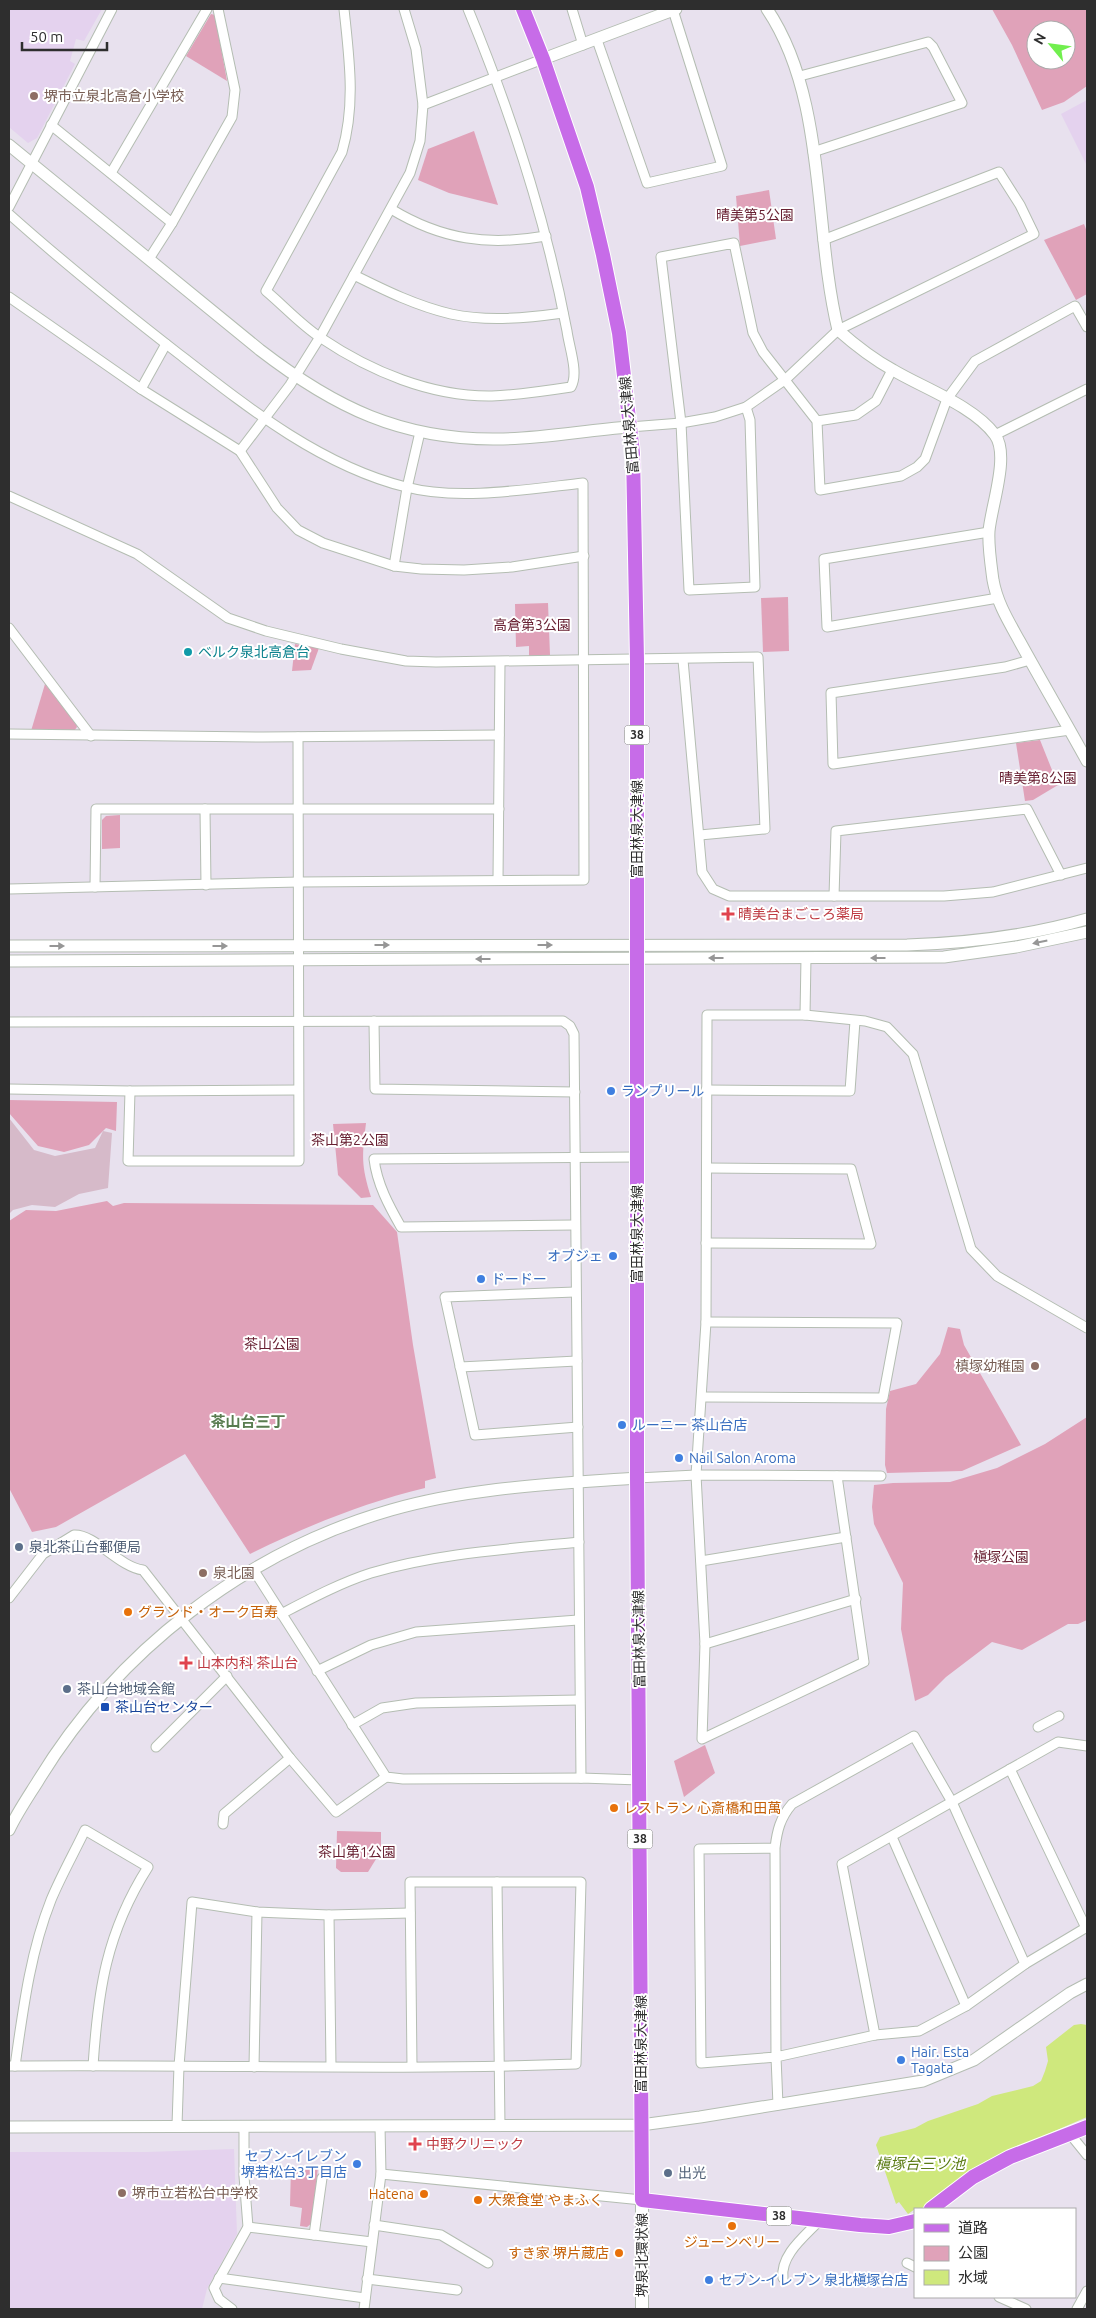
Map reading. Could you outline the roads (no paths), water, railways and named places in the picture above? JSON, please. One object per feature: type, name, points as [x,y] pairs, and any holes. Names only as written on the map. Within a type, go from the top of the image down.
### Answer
[{"type":"main road","name":"富田林泉大津線","points":[[523,9],[543,59],[587,187],[619,333],[633,452],[637,659],[637,1478],[642,2200]]},
{"type":"main road","points":[[932,2208],[973,2177],[1010,2157],[1087,2127]]},
{"type":"main road","name":"38","points":[[642,2200],[819,2221],[889,2227],[914,2221]]},
{"type":"main road","name":"堺泉北環状線","points":[[642,2200],[642,2309]]},
{"type":"street","points":[[9,207],[112,9]]},
{"type":"street","points":[[111,172],[207,9]]},
{"type":"street","points":[[149,259],[232,117],[235,90],[218,9]]},
{"type":"street","points":[[344,9],[351,78],[349,129],[342,152],[266,291],[320,337],[372,367],[409,383],[446,391],[490,396],[532,393],[571,387],[575,381],[563,313],[546,236],[496,78],[468,9]]},
{"type":"street","points":[[240,451],[295,377],[320,337],[410,173],[420,140],[424,105],[416,49],[404,9]]},
{"type":"street","points":[[572,9],[583,45]]},
{"type":"street","points":[[767,9],[778,26],[800,76],[813,152],[823,240],[838,330],[854,344],[892,370],[948,399],[976,418],[995,435],[1000,447],[999,468],[989,532],[993,580],[998,598],[1030,660],[1087,761]]},
{"type":"street","points":[[424,105],[675,10],[722,166],[647,183],[597,40]]},
{"type":"street","points":[[800,76],[928,42],[933,47],[962,103],[813,152]]},
{"type":"street","points":[[51,125],[172,222]]},
{"type":"street","points":[[9,144],[295,377],[354,410],[420,432],[470,439],[499,439],[681,423],[715,417],[746,407],[786,379],[838,330],[1034,234],[1020,206],[999,172],[823,240]]},
{"type":"street","points":[[391,208],[408,219],[454,236],[482,242],[517,241],[546,236]]},
{"type":"street","points":[[9,214],[82,278],[166,344],[266,418],[332,458],[371,476],[407,488],[480,494],[583,483],[584,556],[584,880],[300,882],[9,889]]},
{"type":"street","points":[[746,407],[750,420],[755,587],[689,590],[681,423],[661,257],[734,243],[753,333],[763,352],[817,421],[820,490],[901,476],[917,467],[925,459],[948,399],[975,361],[1075,306],[1087,327]]},
{"type":"street","points":[[354,276],[403,298],[452,314],[491,318],[530,317],[563,313]]},
{"type":"street","points":[[9,297],[141,388],[240,451],[277,508],[298,530],[323,543],[394,566],[464,570],[512,567],[584,556]]},
{"type":"street","points":[[141,388],[166,344]]},
{"type":"street","points":[[817,421],[856,415],[876,401],[892,370]]},
{"type":"street","points":[[995,435],[1087,389]]},
{"type":"street","points":[[394,566],[407,488],[420,432]]},
{"type":"street","points":[[9,496],[137,554],[228,618],[266,631],[340,650],[406,661],[683,660],[758,657],[765,829],[700,835]]},
{"type":"street","points":[[989,532],[824,559],[827,627],[998,598]]},
{"type":"street","points":[[9,628],[91,736]]},
{"type":"street","points":[[683,660],[702,872],[713,889],[729,896],[944,896],[993,892],[1087,868]]},
{"type":"street","points":[[1030,660],[1005,667],[830,693],[833,764],[1070,730]]},
{"type":"street","points":[[498,880],[500,662]]},
{"type":"street","points":[[9,734],[298,737],[499,735]]},
{"type":"street","points":[[130,1091],[128,1161],[299,1161],[300,882],[298,737]]},
{"type":"street","points":[[95,887],[96,809],[499,809]]},
{"type":"street","points":[[205,809],[206,885]]},
{"type":"street","points":[[834,896],[836,831],[1027,809],[1061,875]]},
{"type":"street","points":[[9,961],[300,960],[907,946],[954,944],[1002,938],[1087,919]]},
{"type":"street","points":[[9,946],[300,946],[637,951],[806,958],[944,957],[1016,947],[1087,932]]},
{"type":"street","points":[[805,1015],[806,958]]},
{"type":"street","points":[[837,1476],[864,1662],[702,1739],[705,1644],[696,1475],[706,1322],[707,1015],[805,1015],[855,1021],[887,1028],[913,1054],[972,1249],[998,1276],[1087,1328]]},
{"type":"street","points":[[374,1021],[376,1089],[574,1092]]},
{"type":"street","points":[[9,1022],[563,1021],[570,1026],[574,1034],[574,1225],[579,1482],[578,1620],[581,1778]]},
{"type":"street","points":[[706,1090],[850,1091],[855,1021]]},
{"type":"street","points":[[9,1089],[130,1091],[298,1090]]},
{"type":"street","points":[[574,1225],[401,1227],[386,1201],[376,1173],[374,1159],[575,1159],[637,1157]]},
{"type":"street","points":[[706,1243],[871,1244],[851,1169],[707,1168]]},
{"type":"street","points":[[575,1292],[445,1297],[475,1435],[578,1427]]},
{"type":"street","points":[[702,1397],[882,1398],[897,1323],[706,1322]]},
{"type":"street","points":[[460,1367],[577,1361]]},
{"type":"street","points":[[10,1825],[48,1764],[79,1720],[114,1680],[181,1618],[252,1569],[306,1541],[345,1525],[392,1510],[436,1499],[485,1491],[579,1482],[696,1475],[881,1476]]},
{"type":"street","points":[[9,1598],[42,1554],[74,1535],[80,1535],[132,1569],[143,1570],[290,1758],[336,1812],[386,1777],[403,1779],[581,1778],[640,1780]]},
{"type":"street","points":[[701,1561],[846,1537]]},
{"type":"street","points":[[281,1614],[324,1592],[371,1573],[427,1560],[579,1542]]},
{"type":"street","points":[[252,1569],[386,1777]]},
{"type":"street","points":[[705,1644],[856,1599]]},
{"type":"street","points":[[317,1671],[370,1645],[416,1632],[578,1620]]},
{"type":"street","points":[[156,1747],[227,1676]]},
{"type":"street","points":[[352,1725],[382,1708],[416,1703],[579,1700]]},
{"type":"street","points":[[1038,1727],[1059,1716]]},
{"type":"street","points":[[778,2105],[776,2057],[776,1848],[777,1829],[786,1811],[792,1804],[914,1736],[952,1802],[1025,1964]]},
{"type":"street","points":[[875,2035],[842,1864],[1058,1742],[1087,1746]]},
{"type":"street","points":[[223,1824],[224,1814],[290,1758]]},
{"type":"street","points":[[776,1848],[699,1849],[701,2063],[776,2057],[875,2035],[919,2031],[966,2006],[1025,1964],[1087,1927],[1010,1769]]},
{"type":"street","points":[[94,2066],[97,2008],[103,1976],[121,1920],[148,1868],[85,1830],[51,1900],[39,1938],[27,1983],[12,2066],[254,2067],[331,2066],[412,2067],[499,2067],[576,2064],[581,1882],[410,1882],[412,2067]]},
{"type":"street","points":[[892,1837],[966,2006]]},
{"type":"street","points":[[497,1882],[500,2126]]},
{"type":"street","points":[[177,2125],[179,2066],[192,1902],[257,1912],[330,1915],[410,1913]]},
{"type":"street","points":[[254,2067],[257,1912]]},
{"type":"street","points":[[330,1915],[331,2066]]},
{"type":"street","points":[[9,2127],[641,2125],[923,2081],[974,2060],[1070,1993],[1087,1984]]},
{"type":"street","points":[[232,2309],[218,2299],[214,2288],[248,2227],[244,2176],[244,2126]]},
{"type":"street","points":[[364,2309],[381,2174],[380,2126]]},
{"type":"street","points":[[1070,2134],[1087,2155]]},
{"type":"street","points":[[381,2174],[642,2200]]},
{"type":"street","points":[[314,2235],[322,2178]]},
{"type":"street","points":[[783,2278],[782,2270],[790,2253],[819,2221]]},
{"type":"street","points":[[374,2225],[442,2235],[488,2263]]},
{"type":"street","points":[[248,2227],[372,2242]]},
{"type":"street","points":[[219,2278],[365,2298]]},
{"type":"street","points":[[368,2279],[457,2290]]},
{"type":"street","points":[[1077,2309],[1087,2290]]},
{"type":"street","points":[[1001,2298],[1026,2309]]},
{"type":"water","name":"槇塚台三ツ池","points":[[1074,2025],[1087,2025],[1087,2117],[1006,2152],[971,2172],[922,2208],[914,2208],[908,2214],[899,2202],[896,2204],[876,2145],[880,2137],[915,2128],[928,2121],[978,2104],[992,2096],[1033,2086],[1041,2081],[1045,2071],[1048,2061],[1046,2047]]},
{"type":"place","name":"堺市立泉北高倉小学校","points":[[34,96]]},
{"type":"place","name":"ベルク泉北高倉台","points":[[188,652]]},
{"type":"place","name":"晴美台まごころ薬局","points":[[728,914]]},
{"type":"place","name":"ランプリール","points":[[611,1091]]},
{"type":"place","name":"オブジェ","points":[[613,1256]]},
{"type":"place","name":"ドードー","points":[[481,1279]]},
{"type":"place","name":"槙塚幼稚園","points":[[1035,1366]]},
{"type":"place","name":"ルーニー 茶山台店","points":[[622,1425]]},
{"type":"place","name":"Nail Salon Aroma","points":[[679,1458]]},
{"type":"place","name":"泉北茶山台郵便局","points":[[19,1547]]},
{"type":"place","name":"泉北園","points":[[203,1573]]},
{"type":"place","name":"グランド・オーク百寿","points":[[128,1612]]},
{"type":"place","name":"山本内科 茶山台","points":[[186,1663]]},
{"type":"place","name":"茶山台地域会館","points":[[67,1689]]},
{"type":"place","name":"茶山台センター","points":[[105,1707]]},
{"type":"place","name":"レストラン 心斎橋和田萬","points":[[614,1808]]},
{"type":"place","name":"Hair. Esta Tagata","points":[[901,2060]]},
{"type":"place","name":"中野クリニック","points":[[415,2144]]},
{"type":"place","name":"セブン-イレブン 堺若松台3丁目店","points":[[357,2164]]},
{"type":"place","name":"出光","points":[[668,2173]]},
{"type":"place","name":"堺市立若松台中学校","points":[[122,2193]]},
{"type":"place","name":"Hatena","points":[[424,2194]]},
{"type":"place","name":"大衆食堂 やまふく","points":[[478,2200]]},
{"type":"place","name":"ジューンベリー","points":[[732,2226]]},
{"type":"place","name":"すき家 堺片蔵店","points":[[619,2253]]},
{"type":"place","name":"セブン-イレブン 泉北槇塚台店","points":[[709,2280]]},
{"type":"district","name":"茶山台三丁","points":[[248,1422]]},
{"type":"park label","name":"晴美第5公園","points":[[755,215]]},
{"type":"park label","name":"高倉第3公園","points":[[532,625]]},
{"type":"park label","name":"晴美第8公園","points":[[1038,778]]},
{"type":"park label","name":"茶山第2公園","points":[[350,1140]]},
{"type":"park label","name":"茶山公園","points":[[272,1344]]},
{"type":"park label","name":"槇塚公園","points":[[1001,1557]]},
{"type":"park label","name":"茶山第1公園","points":[[357,1852]]}]
